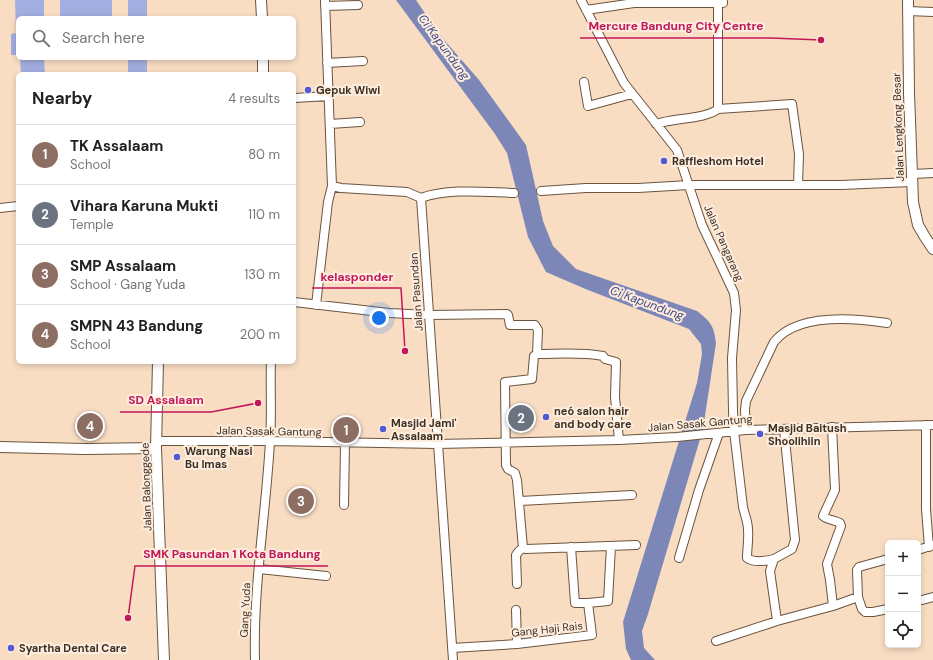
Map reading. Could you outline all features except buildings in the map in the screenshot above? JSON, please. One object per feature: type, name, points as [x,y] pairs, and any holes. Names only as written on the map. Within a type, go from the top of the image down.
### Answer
[{"type":"street","points":[[261,0],[262,16]]},
{"type":"street","name":"Jalan Pangarang","points":[[581,0],[616,68],[632,94],[677,150],[702,225],[734,293],[736,310],[732,358],[734,431],[744,516],[747,522],[747,558],[758,561],[774,559]]},
{"type":"street","name":"Jalan Lengkong Besar","points":[[908,0],[909,93],[913,202],[918,225],[933,249]]},
{"type":"street","points":[[586,10],[634,1],[721,1],[718,109]]},
{"type":"street","points":[[316,305],[328,202],[332,186],[325,3],[358,5]]},
{"type":"street","points":[[908,11],[933,12]]},
{"type":"street","points":[[263,60],[263,72]]},
{"type":"street","points":[[327,63],[363,61]]},
{"type":"street","points":[[584,82],[588,106],[632,94]]},
{"type":"street","points":[[296,98],[329,96]]},
{"type":"street","points":[[656,124],[665,121],[708,114],[718,109],[792,104],[799,154],[798,185]]},
{"type":"street","points":[[330,124],[360,122]]},
{"type":"street","points":[[541,190],[638,188],[689,185],[841,185],[912,178],[933,173]]},
{"type":"street","points":[[332,186],[341,188],[407,192],[421,198],[432,194],[447,192],[514,193]]},
{"type":"street","name":"Jalan Pasundan","points":[[421,198],[452,660]]},
{"type":"street","points":[[0,208],[16,206]]},
{"type":"street","points":[[296,302],[389,314],[429,316],[506,314],[508,315],[510,325],[537,326],[537,354],[534,356],[532,379],[505,382],[506,465],[508,469],[515,472],[516,475],[520,501],[523,548]]},
{"type":"street","points":[[746,430],[746,401],[774,342],[780,335],[789,329],[800,325],[831,319],[857,319],[887,323]]},
{"type":"street","points":[[537,354],[572,353],[595,355],[603,356],[605,359],[616,362],[615,397],[619,440]]},
{"type":"street","name":"Jalan Balonggede","points":[[158,364],[156,445],[164,660]]},
{"type":"street","name":"Gang Yuda","points":[[255,660],[254,636],[270,441],[270,364]]},
{"type":"street","points":[[921,549],[931,546],[926,502],[930,425]]},
{"type":"street","name":"Jalan Sasak Gantung","points":[[156,445],[270,441],[437,444],[619,440],[677,437],[746,430],[930,425]]},
{"type":"street","points":[[832,427],[835,490],[823,516],[840,523],[841,526],[827,564],[833,606]]},
{"type":"street","points":[[777,621],[770,571],[774,559],[792,549],[795,540],[784,429]]},
{"type":"street","points":[[679,558],[697,496],[719,433]]},
{"type":"street","points":[[344,505],[345,443]]},
{"type":"street","points":[[0,447],[85,449],[156,445]]},
{"type":"street","points":[[520,501],[632,495]]},
{"type":"street","points":[[517,584],[516,555],[518,551],[523,548],[571,548],[636,545]]},
{"type":"street","points":[[588,603],[608,601],[611,546]]},
{"type":"street","name":"Gang Haji Rais","points":[[452,648],[517,644],[592,635],[588,603],[575,603],[571,548]]},
{"type":"street","points":[[885,560],[859,567],[857,570],[858,597],[862,609],[865,612],[873,612],[885,609]]},
{"type":"street","points":[[259,569],[326,576]]},
{"type":"street","points":[[716,641],[858,597]]},
{"type":"street","points":[[921,600],[933,597]]},
{"type":"street","points":[[516,610],[517,644]]},
{"type":"shaded area","points":[[15,0],[44,0],[44,16],[16,16],[16,33]]},
{"type":"shaded area","points":[[60,0],[112,0],[112,16],[60,16]]},
{"type":"shaded area","points":[[128,0],[147,0],[147,16],[128,16]]},
{"type":"shaded area","points":[[16,33],[16,55],[11,55],[11,34]]},
{"type":"shaded area","points":[[20,60],[44,60],[45,72],[21,72]]},
{"type":"shaded area","points":[[128,60],[147,60],[147,72],[128,72]]},
{"type":"water","name":"Ci Kapundung","points":[[396,0],[416,0],[439,34],[479,80],[526,145],[543,221],[553,246],[576,269],[697,311],[709,321],[713,328],[716,343],[703,429],[642,631],[644,648],[655,660],[631,660],[626,649],[623,622],[697,383],[702,354],[701,344],[689,329],[546,272],[528,237],[507,153],[495,134]]},
{"type":"place","name":"Mercure Bandung City Centre","points":[[821,40]]},
{"type":"place","name":"Gepuk Wiwi","points":[[308,90]]},
{"type":"place","name":"Raffleshom Hotel","points":[[664,161]]},
{"type":"place","name":"kelasponder","points":[[405,351]]},
{"type":"place","name":"SD Assalaam","points":[[258,403]]},
{"type":"place","name":"neó salon hair and body care","points":[[546,417]]},
{"type":"place","name":"Vihara Karuna Mukti","points":[[521,418]]},
{"type":"place","name":"SMPN 43 Bandung","points":[[90,426]]},
{"type":"place","name":"Masjid Jami' Assalaam","points":[[383,429]]},
{"type":"place","name":"TK Assalaam","points":[[346,430]]},
{"type":"place","name":"Masjid Baitush Shoolihiin","points":[[760,434]]},
{"type":"place","name":"Warung Nasi Bu Imas","points":[[177,457]]},
{"type":"place","name":"SMP Assalaam","points":[[301,501]]},
{"type":"place","name":"SMK Pasundan 1 Kota Bandung","points":[[128,618]]},
{"type":"place","name":"Syartha Dental Care","points":[[11,648]]}]
